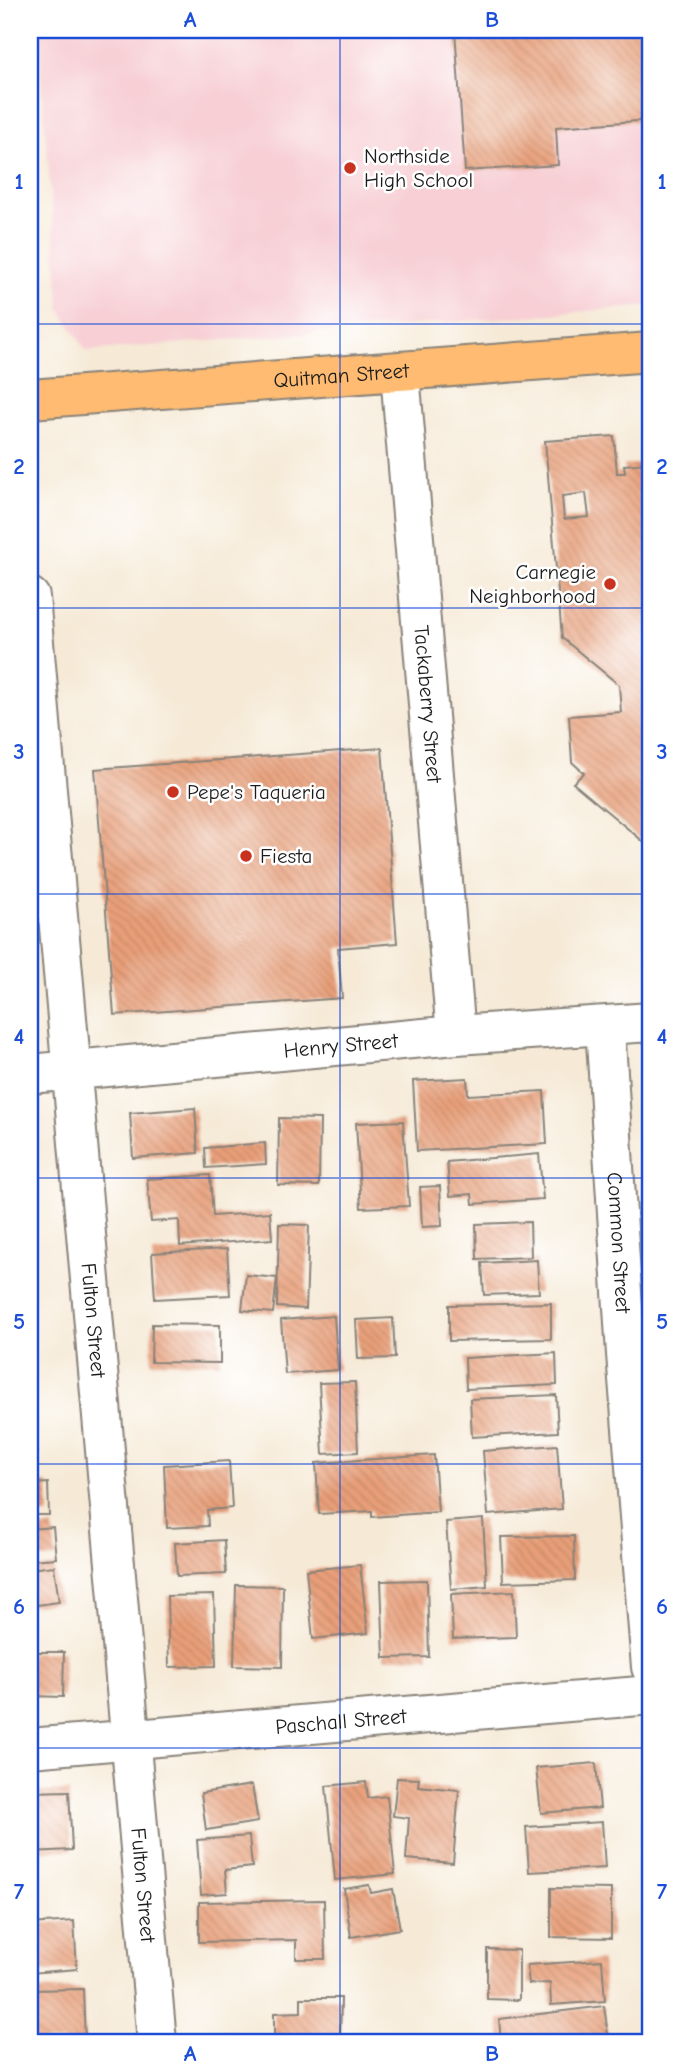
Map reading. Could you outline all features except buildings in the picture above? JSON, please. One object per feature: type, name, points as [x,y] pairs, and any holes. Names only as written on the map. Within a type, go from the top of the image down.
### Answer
[{"type":"main road","name":"Quitman Street","points":[[30,399],[651,352]]},
{"type":"street","name":"Tackaberry Street","points":[[400,373],[456,1035]]},
{"type":"street","name":"Fulton Street","points":[[30,597],[157,2042]]},
{"type":"street","name":"Henry Street","points":[[30,1074],[456,1035],[651,1021]]},
{"type":"street","name":"Common Street","points":[[605,1026],[625,1340],[651,1667]]},
{"type":"street","name":"Paschall Street","points":[[30,1748],[651,1695]]},
{"type":"shaded area","name":"Northside High School","points":[[37,30],[651,30],[651,306],[86,351],[60,309]]},
{"type":"place","name":"Northside High School","points":[[350,168]]},
{"type":"place","name":"Carnegie Neighborhood","points":[[610,584]]},
{"type":"place","name":"Pepe's Taqueria","points":[[173,792]]},
{"type":"place","name":"Fiesta","points":[[246,856]]}]
